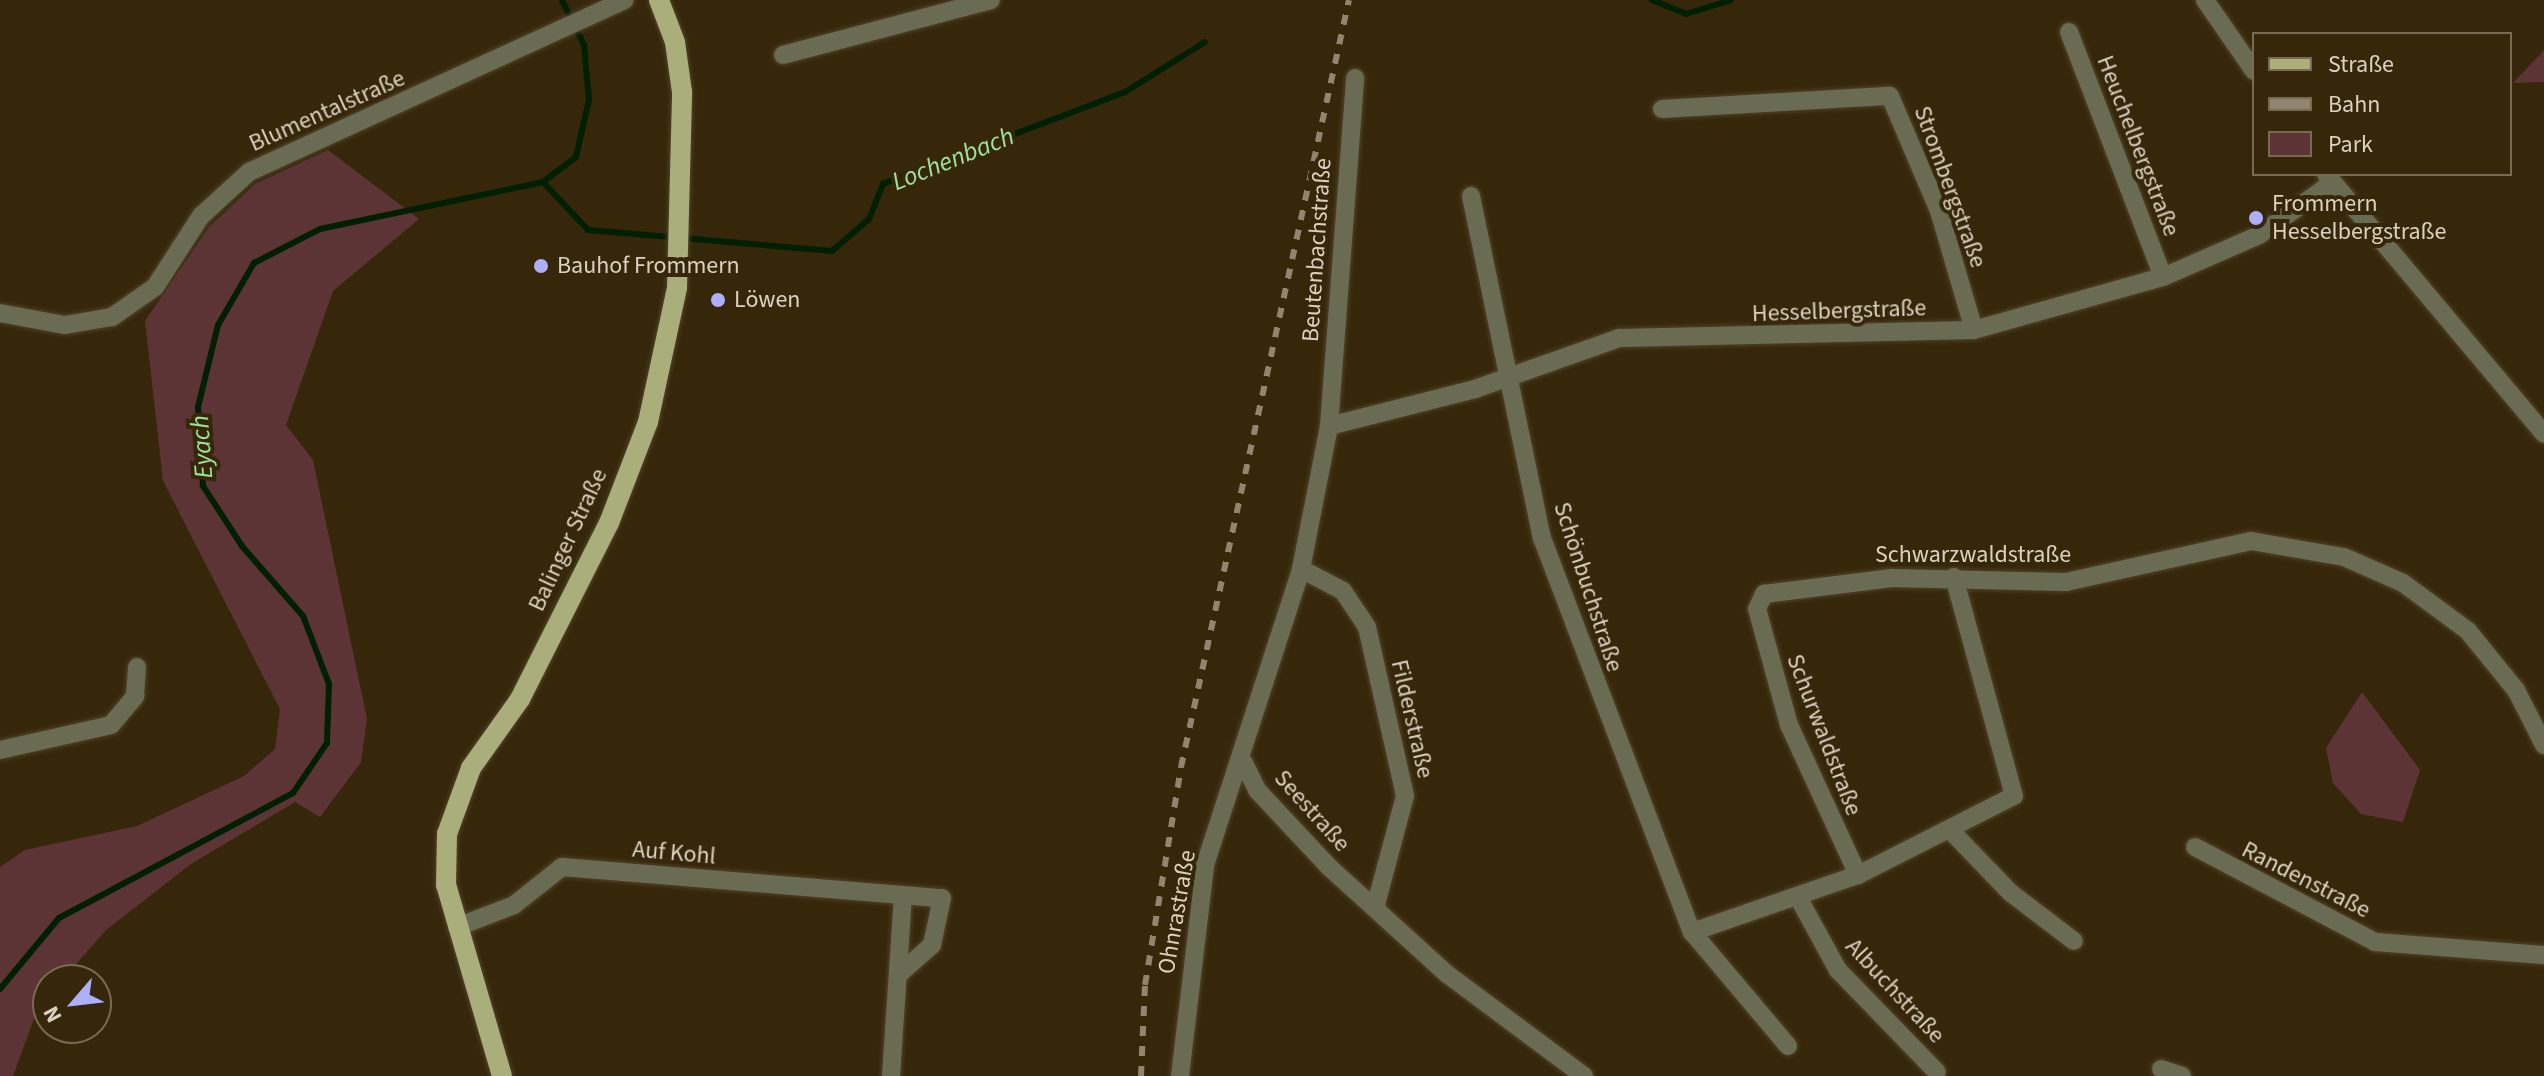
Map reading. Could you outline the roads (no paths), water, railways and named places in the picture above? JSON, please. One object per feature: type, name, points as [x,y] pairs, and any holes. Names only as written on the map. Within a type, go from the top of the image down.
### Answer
[{"type":"main road","name":"Balinger Straße","points":[[502,1076],[446,885],[447,834],[471,768],[520,699],[609,523],[667,345],[677,248],[682,92],[675,42],[659,0]]},
{"type":"street","name":"Blumentalstraße","points":[[0,313],[65,325],[112,317],[155,287],[201,216],[249,172],[624,0]]},
{"type":"street","points":[[2205,0],[2252,68]]},
{"type":"street","points":[[783,55],[995,5]]},
{"type":"street","name":"Heuchelbergstraße","points":[[2069,32],[2163,277]]},
{"type":"street","name":"Beutenbachstraße","points":[[1329,426],[1355,78]]},
{"type":"street","name":"Strombergstraße","points":[[1662,109],[1890,96],[1939,211],[1974,330]]},
{"type":"street","points":[[2329,178],[2544,434]]},
{"type":"street","name":"Hesselbergstraße","points":[[1329,426],[1509,374],[1619,338],[1974,330],[2163,277],[2259,235],[2329,178]]},
{"type":"street","name":"Schönbuchstraße","points":[[1471,196],[1542,538],[1692,932],[1788,1046]]},
{"type":"street","name":"Seestraße","points":[[1329,426],[1301,569],[1244,763],[1257,790],[1375,908],[1447,974],[1584,1076]]},
{"type":"street","name":"Schwarzwaldstraße","points":[[1757,609],[1764,594],[1825,582],[1954,577],[2066,582],[2251,541],[2344,557],[2403,583],[2468,631],[2516,690],[2544,745]]},
{"type":"street","name":"Filderstraße","points":[[1301,569],[1343,591],[1367,627],[1405,796],[1375,908]]},
{"type":"street","points":[[1692,932],[1858,875],[1952,832],[2014,796],[1954,577]]},
{"type":"street","name":"Schurwaldstraße","points":[[1757,609],[1789,725],[1858,875]]},
{"type":"street","points":[[0,750],[111,725],[135,696],[137,667]]},
{"type":"street","name":"Ohnrastraße","points":[[1180,1076],[1205,865],[1244,763]]},
{"type":"street","points":[[1952,832],[2011,893],[2074,941]]},
{"type":"street","name":"Randenstraße","points":[[2195,847],[2375,942],[2544,955]]},
{"type":"street","name":"Auf Kohl","points":[[457,927],[514,905],[562,867],[942,898],[941,926],[932,945],[898,975]]},
{"type":"street","points":[[891,1076],[903,895]]},
{"type":"street","name":"Albuchstraße","points":[[1798,897],[1838,970],[1937,1072]]},
{"type":"street","points":[[2161,1069],[2182,1076]]},
{"type":"waterway","name":"Eyach","points":[[0,989],[59,918],[293,793],[327,743],[329,684],[303,616],[242,546],[203,486],[198,407],[218,325],[254,263],[320,229],[543,182],[576,157],[589,100],[584,45],[562,0]]},
{"type":"waterway","name":"Lochenbach","points":[[1652,0],[1686,14],[1731,0]]},
{"type":"waterway","name":"Lochenbach","points":[[543,182],[588,230],[832,251],[869,219],[883,184],[1125,92],[1205,42]]},
{"type":"railway","points":[[1141,1076],[1145,985],[1181,767],[1349,0]]},
{"type":"place","name":"Frommern Hesselbergstraße","points":[[2256,218]]},
{"type":"place","name":"Bauhof Frommern","points":[[541,266]]},
{"type":"place","name":"Löwen","points":[[718,300]]}]
